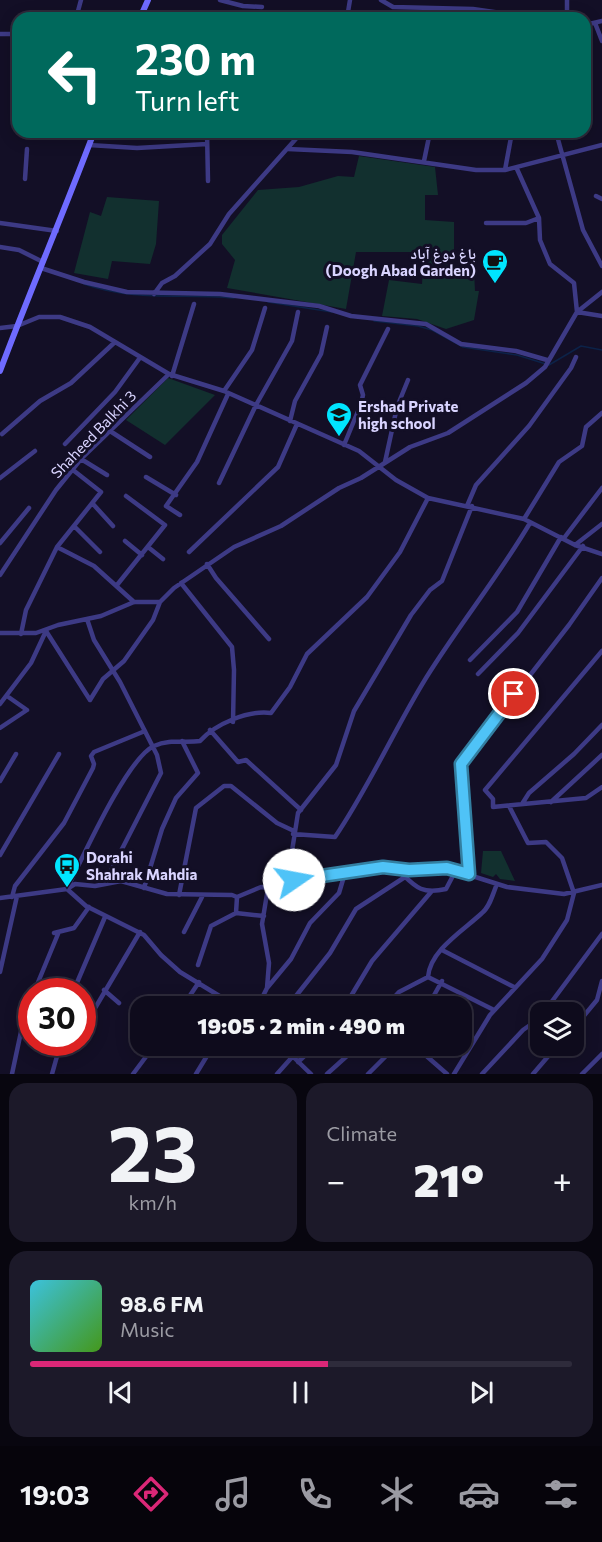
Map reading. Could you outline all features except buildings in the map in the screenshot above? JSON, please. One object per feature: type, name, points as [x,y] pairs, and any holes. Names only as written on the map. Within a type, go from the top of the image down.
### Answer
[{"type":"street","points":[[78,11],[81,0]]},
{"type":"street","points":[[220,0],[243,6],[262,7]]},
{"type":"street","points":[[381,0],[393,7],[501,12]]},
{"type":"street","points":[[444,0],[444,9]]},
{"type":"street","points":[[591,24],[602,21]]},
{"type":"street","points":[[595,23],[602,41]]},
{"type":"street","points":[[0,371],[92,138]]},
{"type":"street","points":[[207,138],[208,181]]},
{"type":"street","points":[[154,294],[162,283],[175,276],[210,244],[229,214],[297,138]]},
{"type":"street","points":[[424,161],[429,138]]},
{"type":"street","points":[[505,170],[511,138]]},
{"type":"street","points":[[557,138],[583,230],[602,266]]},
{"type":"street","points":[[89,146],[137,148],[207,144]]},
{"type":"street","points":[[288,149],[352,152],[476,170],[505,170],[517,169],[602,145]]},
{"type":"street","points":[[25,179],[27,149]]},
{"type":"street","points":[[517,169],[539,218],[543,251],[555,271],[574,283],[577,312]]},
{"type":"street","points":[[596,196],[602,199]]},
{"type":"street","points":[[486,223],[526,223],[539,218]]},
{"type":"street","points":[[0,223],[57,231]]},
{"type":"street","points":[[0,247],[19,250],[42,265],[84,282],[154,294],[220,294],[319,306],[351,316],[426,324],[461,344],[516,351],[546,363]]},
{"type":"street","points":[[46,631],[90,700],[103,678],[124,661],[153,620],[160,602],[181,583],[234,547],[280,526],[339,488],[410,447],[448,433],[526,383],[546,363],[577,312],[602,292]]},
{"type":"street","points":[[171,375],[194,304]]},
{"type":"street","points":[[159,519],[196,462],[226,393],[252,350],[266,308]]},
{"type":"street","points":[[219,483],[256,405],[292,341],[298,312]]},
{"type":"street","points":[[577,312],[602,316]]},
{"type":"street","points":[[0,328],[17,326],[39,317],[60,317],[90,327],[171,375],[256,405],[359,451],[382,464],[396,480],[428,498],[524,519],[575,545],[602,554]]},
{"type":"street","points":[[290,421],[295,401],[321,354],[327,327]]},
{"type":"street","points":[[344,445],[361,404],[363,395],[360,385],[388,329]]},
{"type":"street","points":[[2,434],[40,401],[70,383],[115,342]]},
{"type":"street","points":[[294,880],[296,816],[336,765],[348,723],[411,615],[430,590],[442,581],[476,485],[529,426],[571,368],[576,357]]},
{"type":"street","points":[[65,444],[115,392],[139,358]]},
{"type":"street","name":"Shaheed Balkhi 3","points":[[0,575],[56,490],[81,459],[171,375]]},
{"type":"street","points":[[382,464],[397,407],[408,380]]},
{"type":"street","points":[[524,519],[559,462],[582,446],[586,428],[602,413]]},
{"type":"street","points":[[189,552],[278,467],[297,424]]},
{"type":"street","points":[[110,431],[150,457]]},
{"type":"street","points":[[0,478],[35,451]]},
{"type":"street","points":[[81,459],[107,475]]},
{"type":"street","points":[[21,634],[26,610],[57,547],[101,492],[73,470]]},
{"type":"street","points":[[146,477],[176,495]]},
{"type":"street","points":[[470,660],[517,612],[563,538],[602,488]]},
{"type":"street","points":[[117,585],[165,525],[126,496]]},
{"type":"street","points":[[67,889],[127,774],[151,747],[182,740],[200,741],[210,730],[255,714],[271,714],[290,687],[307,654],[367,597],[400,552],[428,498]]},
{"type":"street","points":[[93,504],[113,526]]},
{"type":"street","points":[[167,507],[180,515]]},
{"type":"street","points":[[0,543],[29,508]]},
{"type":"street","points":[[178,895],[196,808],[224,786],[231,786],[277,823],[294,833],[335,837],[442,652],[481,595],[503,568],[530,523]]},
{"type":"street","points":[[575,545],[602,524]]},
{"type":"street","points":[[74,526],[99,552]]},
{"type":"street","points":[[125,541],[142,555]]},
{"type":"street","points":[[478,674],[518,633],[583,546]]},
{"type":"street","points":[[57,547],[94,566],[134,602]]},
{"type":"street","points":[[148,547],[163,559]]},
{"type":"street","points":[[207,564],[220,583],[269,639]]},
{"type":"street","points":[[469,874],[461,764],[569,625],[602,578]]},
{"type":"street","points":[[181,583],[232,647],[232,722]]},
{"type":"street","points":[[0,633],[21,634],[46,631],[58,625],[101,616],[134,602],[160,602]]},
{"type":"street","points":[[87,619],[94,640],[145,731],[151,747],[157,754],[161,773],[104,884]]},
{"type":"street","points":[[0,704],[31,663],[46,631]]},
{"type":"street","points":[[602,651],[485,790],[493,799],[493,807],[586,798],[602,788]]},
{"type":"street","points":[[0,728],[27,710],[7,696]]},
{"type":"street","points":[[522,804],[529,792],[574,754],[602,725]]},
{"type":"street","points":[[210,730],[238,762],[246,760],[301,810]]},
{"type":"street","points":[[0,972],[15,897],[15,886],[64,823],[93,768],[91,756],[94,752],[145,731]]},
{"type":"street","points":[[144,888],[162,829],[176,798],[198,773],[182,740]]},
{"type":"street","points":[[0,781],[16,753]]},
{"type":"street","points":[[0,855],[59,754]]},
{"type":"street","points":[[551,802],[602,755]]},
{"type":"street","points":[[454,1074],[494,1010],[542,959],[567,920],[574,893],[559,852],[546,842],[528,843],[509,806]]},
{"type":"street","points":[[0,898],[67,889],[75,884],[95,886],[121,881],[178,895],[202,897],[232,895],[237,897],[261,887],[268,888],[294,880],[383,867],[447,868],[497,884],[540,892],[574,893],[602,884]]},
{"type":"street","points":[[396,869],[417,888],[431,892],[446,888],[456,870]]},
{"type":"street","points":[[263,996],[291,959],[310,922],[339,893],[345,873]]},
{"type":"street","points":[[296,996],[330,953],[356,909],[405,876]]},
{"type":"street","points":[[428,977],[429,967],[442,950],[484,912],[497,884]]},
{"type":"street","points":[[267,988],[268,963],[262,924],[268,888]]},
{"type":"street","points":[[67,889],[71,895],[88,907],[140,932],[174,966],[221,996]]},
{"type":"street","points":[[351,996],[372,961],[431,892]]},
{"type":"street","points":[[184,932],[202,897]]},
{"type":"street","points":[[236,913],[237,897]]},
{"type":"street","points":[[39,978],[56,933],[74,928],[88,907]]},
{"type":"street","points":[[198,965],[211,926],[236,913],[264,916]]},
{"type":"street","points":[[79,978],[105,917]]},
{"type":"street","points":[[96,1005],[140,932]]},
{"type":"street","points":[[551,1002],[602,934]]},
{"type":"street","points":[[442,950],[514,987]]},
{"type":"street","points":[[395,996],[428,977],[442,981],[494,1010]]},
{"type":"street","points":[[434,996],[442,981]]},
{"type":"street","points":[[584,1016],[601,996],[602,981]]},
{"type":"street","points":[[190,996],[199,982]]},
{"type":"street","points":[[104,990],[119,1003]]},
{"type":"street","points":[[482,1074],[530,1025]]},
{"type":"street","points":[[12,1074],[18,1046]]},
{"type":"street","points":[[582,1074],[602,1054]]},
{"type":"street","points":[[52,1074],[57,1056]]},
{"type":"street","points":[[133,1074],[146,1056]]},
{"type":"street","points":[[195,1074],[207,1056]]},
{"type":"street","points":[[277,1074],[293,1056],[310,1074]]},
{"type":"street","points":[[298,1062],[304,1056]]},
{"type":"street","points":[[327,1074],[347,1056]]},
{"type":"street","points":[[368,1074],[386,1056]]},
{"type":"street","points":[[427,1056],[447,1074]]},
{"type":"street","points":[[532,1074],[548,1056]]},
{"type":"green space","points":[[359,156],[435,167],[438,195],[425,195],[425,220],[454,222],[454,269],[474,270],[475,291],[479,291],[474,320],[446,329],[417,319],[382,316],[389,280],[422,284],[424,252],[356,252],[346,309],[227,288],[235,260],[222,244],[222,235],[258,190],[299,187],[338,176],[354,177]]},
{"type":"green space","points":[[107,197],[159,201],[156,244],[150,264],[112,261],[108,279],[74,273],[90,212],[101,216]]},
{"type":"green space","points":[[168,378],[215,395],[165,445],[126,420]]},
{"type":"green space","points":[[483,851],[501,851],[515,881],[500,879],[496,874],[493,877],[481,873]]},
{"type":"waterway","points":[[84,284],[103,290],[140,295],[234,298]]},
{"type":"waterway","points":[[268,302],[332,312]]},
{"type":"waterway","points":[[374,321],[418,326],[432,330],[463,347],[517,355],[549,365],[581,346],[602,350]]},
{"type":"place","name":"باغ دوغ آباد (Doogh Abad Garden)","points":[[495,285]]},
{"type":"place","name":"Ershad Private high school","points":[[339,438]]},
{"type":"place","name":"Dorahi Shahrak Mahdia","points":[[67,889]]},
{"type":"route","points":[[294,880],[383,867],[409,870],[447,868],[469,874],[461,764],[514,694]]}]
